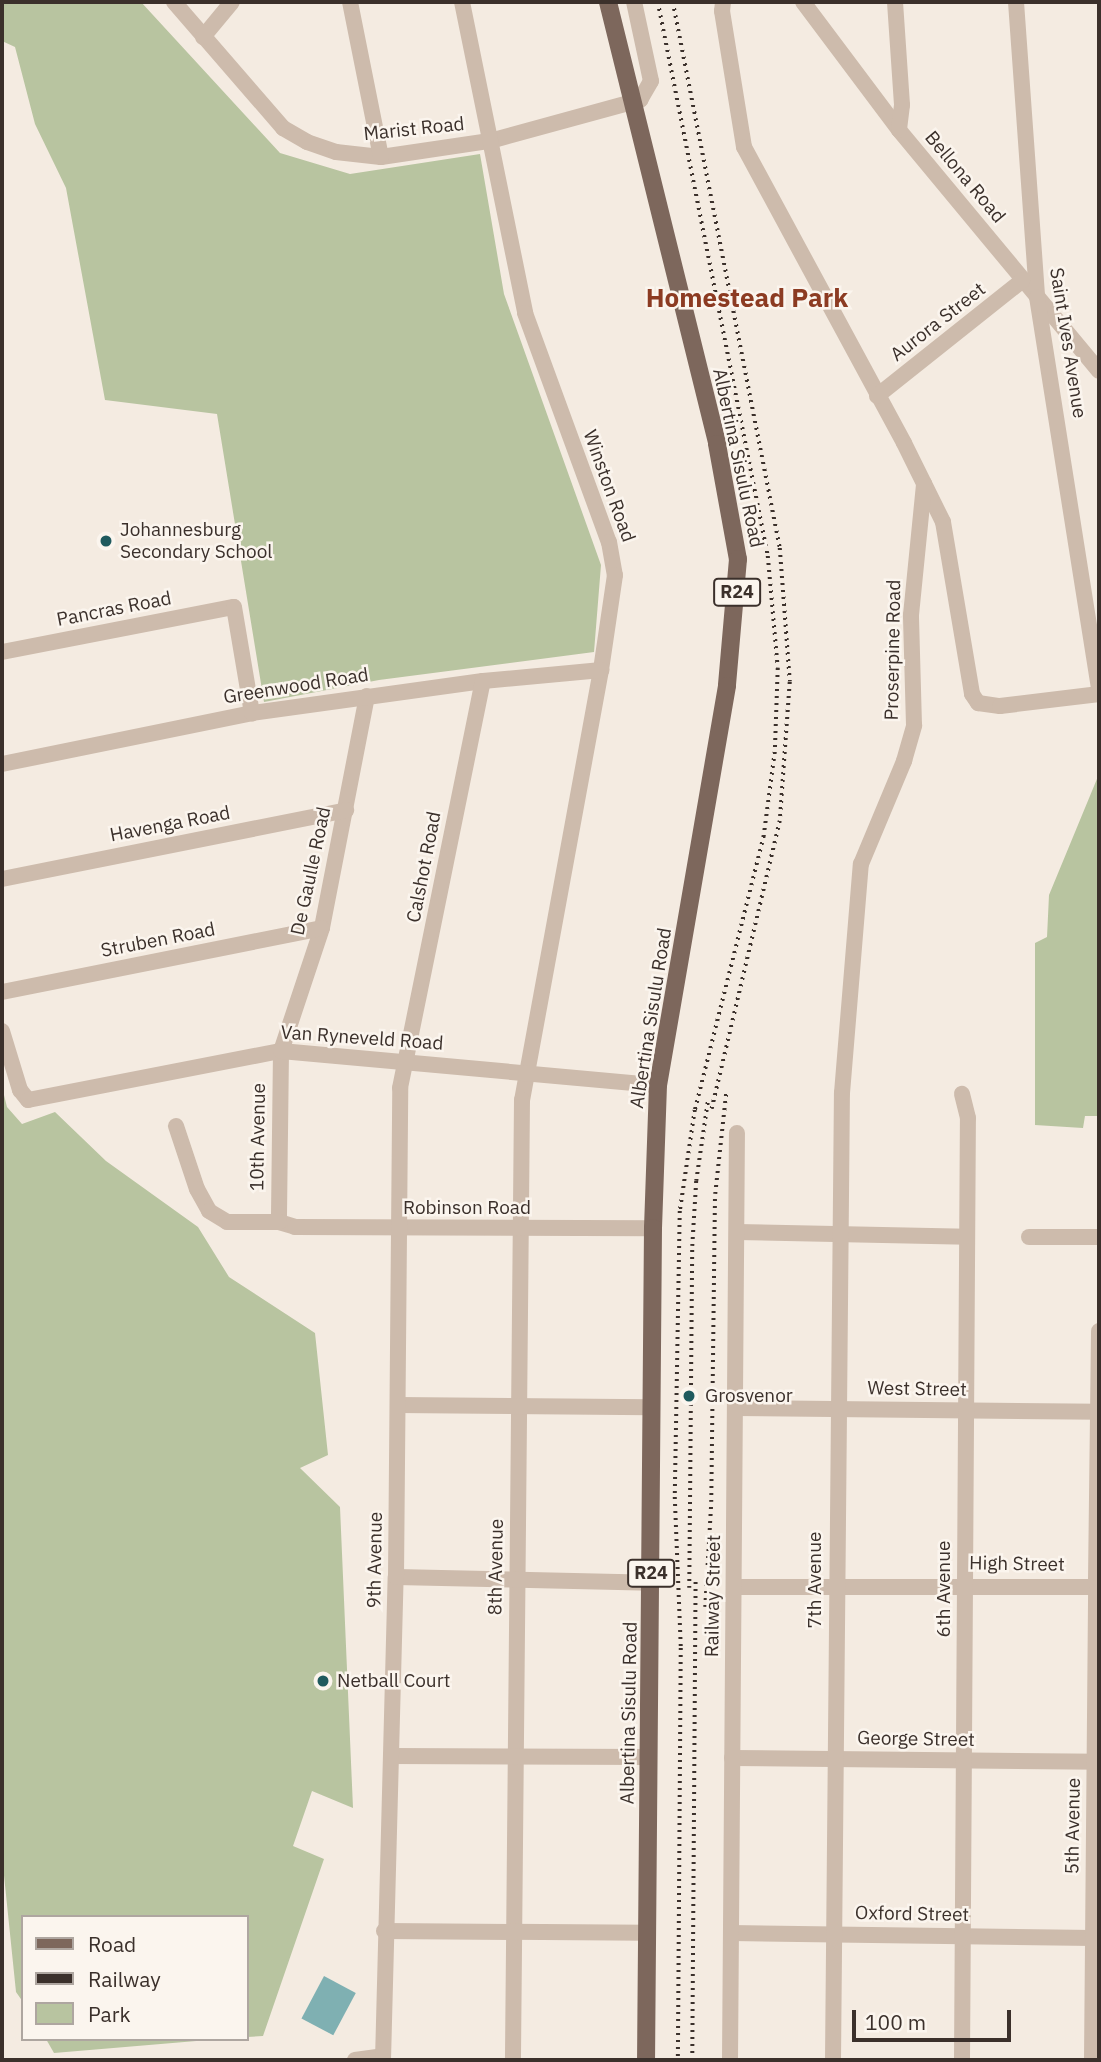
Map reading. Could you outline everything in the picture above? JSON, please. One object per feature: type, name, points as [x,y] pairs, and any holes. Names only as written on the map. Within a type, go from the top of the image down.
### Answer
[{"type":"main road","name":"Albertina Sisulu Road","points":[[608,2],[717,444],[738,559],[727,686],[658,1085],[653,1228],[646,2060]]},
{"type":"street","name":"Marist Road","points":[[174,2],[283,128],[295,136],[336,152],[381,157],[489,141],[633,104]]},
{"type":"street","points":[[203,37],[232,2]]},
{"type":"street","points":[[350,2],[381,157]]},
{"type":"street","name":"Winston Road","points":[[462,2],[525,313],[613,557],[615,575],[601,670],[525,1073]]},
{"type":"street","points":[[633,104],[645,96],[651,81],[634,2]]},
{"type":"street","points":[[895,2],[902,105],[899,130]]},
{"type":"street","name":"Saint Ives Avenue","points":[[1016,2],[1037,297],[1099,689]]},
{"type":"street","name":"Bellona Road","points":[[803,3],[899,130],[1099,371]]},
{"type":"street","points":[[721,5],[744,147],[943,522],[969,688],[978,703],[1000,706],[1099,694]]},
{"type":"street","name":"Aurora Street","points":[[877,396],[1024,280]]},
{"type":"street","name":"Proserpine Road","points":[[841,1100],[860,863],[904,761],[914,725],[911,615],[924,484]]},
{"type":"street","name":"Pancras Road","points":[[2,652],[234,607],[252,713]]},
{"type":"street","name":"Greenwood Road","points":[[2,764],[252,713],[483,681],[601,670]]},
{"type":"street","name":"Calshot Road","points":[[407,1061],[483,681]]},
{"type":"street","name":"De Gaulle Road","points":[[281,1051],[322,928],[368,696]]},
{"type":"street","name":"Havenga Road","points":[[2,879],[346,810]]},
{"type":"street","name":"Struben Road","points":[[2,992],[322,928]]},
{"type":"street","name":"Van Ryneveld Road","points":[[2,1031],[25,1098],[32,1100],[281,1051],[658,1085]]},
{"type":"street","name":"10th Avenue","points":[[280,1223],[281,1051]]},
{"type":"street","name":"9th Avenue","points":[[383,2058],[384,1931],[396,1577],[400,1088],[407,1061]]},
{"type":"street","name":"8th Avenue","points":[[513,2060],[520,1230],[525,1073]]},
{"type":"street","name":"6th Avenue","points":[[962,1094],[968,1118],[962,2060]]},
{"type":"street","name":"7th Avenue","points":[[832,2060],[841,1100]]},
{"type":"street","name":"Robinson Road","points":[[176,1126],[197,1189],[209,1211],[227,1222],[280,1223],[296,1227],[398,1229],[653,1228]]},
{"type":"street","name":"Railway Street","points":[[730,2060],[737,1133]]},
{"type":"street","points":[[737,1232],[967,1237]]},
{"type":"street","points":[[1029,1237],[1099,1237]]},
{"type":"street","name":"5th Avenue","points":[[1092,2060],[1097,1762],[1099,1331]]},
{"type":"street","points":[[398,1405],[652,1407]]},
{"type":"street","name":"West Street","points":[[735,1408],[1099,1412]]},
{"type":"street","points":[[396,1577],[651,1583]]},
{"type":"street","name":"High Street","points":[[734,1587],[965,1584],[1096,1586]]},
{"type":"street","points":[[391,1756],[649,1757]]},
{"type":"street","name":"George Street","points":[[732,1758],[1097,1762]]},
{"type":"street","points":[[384,1931],[647,1933]]},
{"type":"street","name":"Oxford Street","points":[[731,1933],[1093,1938]]},
{"type":"street","points":[[355,2060],[383,2058]]},
{"type":"green space","points":[[2,2],[141,2],[280,153],[350,174],[480,154],[504,294],[601,565],[594,652],[379,680],[264,702],[217,414],[105,400],[66,188],[35,124],[15,47],[2,41]]},
{"type":"green space","points":[[1099,774],[1099,1116],[1085,1116],[1083,1128],[1035,1125],[1035,943],[1047,937],[1049,895]]},
{"type":"green space","points":[[2,1087],[7,1107],[22,1124],[55,1112],[106,1161],[198,1227],[229,1277],[315,1333],[328,1455],[300,1468],[340,1507],[353,1808],[312,1791],[293,1846],[324,1859],[263,2036],[248,2037],[248,1915],[21,1915],[21,1999],[16,1992],[2,1856]]},
{"type":"green space","points":[[47,2041],[196,2041],[54,2053]]},
{"type":"water","points":[[324,1976],[356,1993],[333,2035],[301,2018]]},
{"type":"railway","points":[[658,2],[768,556],[778,668],[775,752],[764,836],[695,1110],[680,1211],[675,1497],[681,1648],[678,2060]]},
{"type":"railway","points":[[673,2],[780,548],[790,682],[780,821],[712,1109]]},
{"type":"railway","points":[[705,1607],[711,1502],[715,1194],[726,1093]]},
{"type":"railway","points":[[689,1588],[692,1246],[696,1181],[708,1099]]},
{"type":"railway","points":[[692,2060],[695,1578]]},
{"type":"place","name":"Johannesburg Secondary School","points":[[106,541]]},
{"type":"place","name":"Grosvenor","points":[[689,1396]]},
{"type":"place","name":"Netball Court","points":[[323,1681]]},
{"type":"district","name":"Homestead Park","points":[[747,298]]}]
